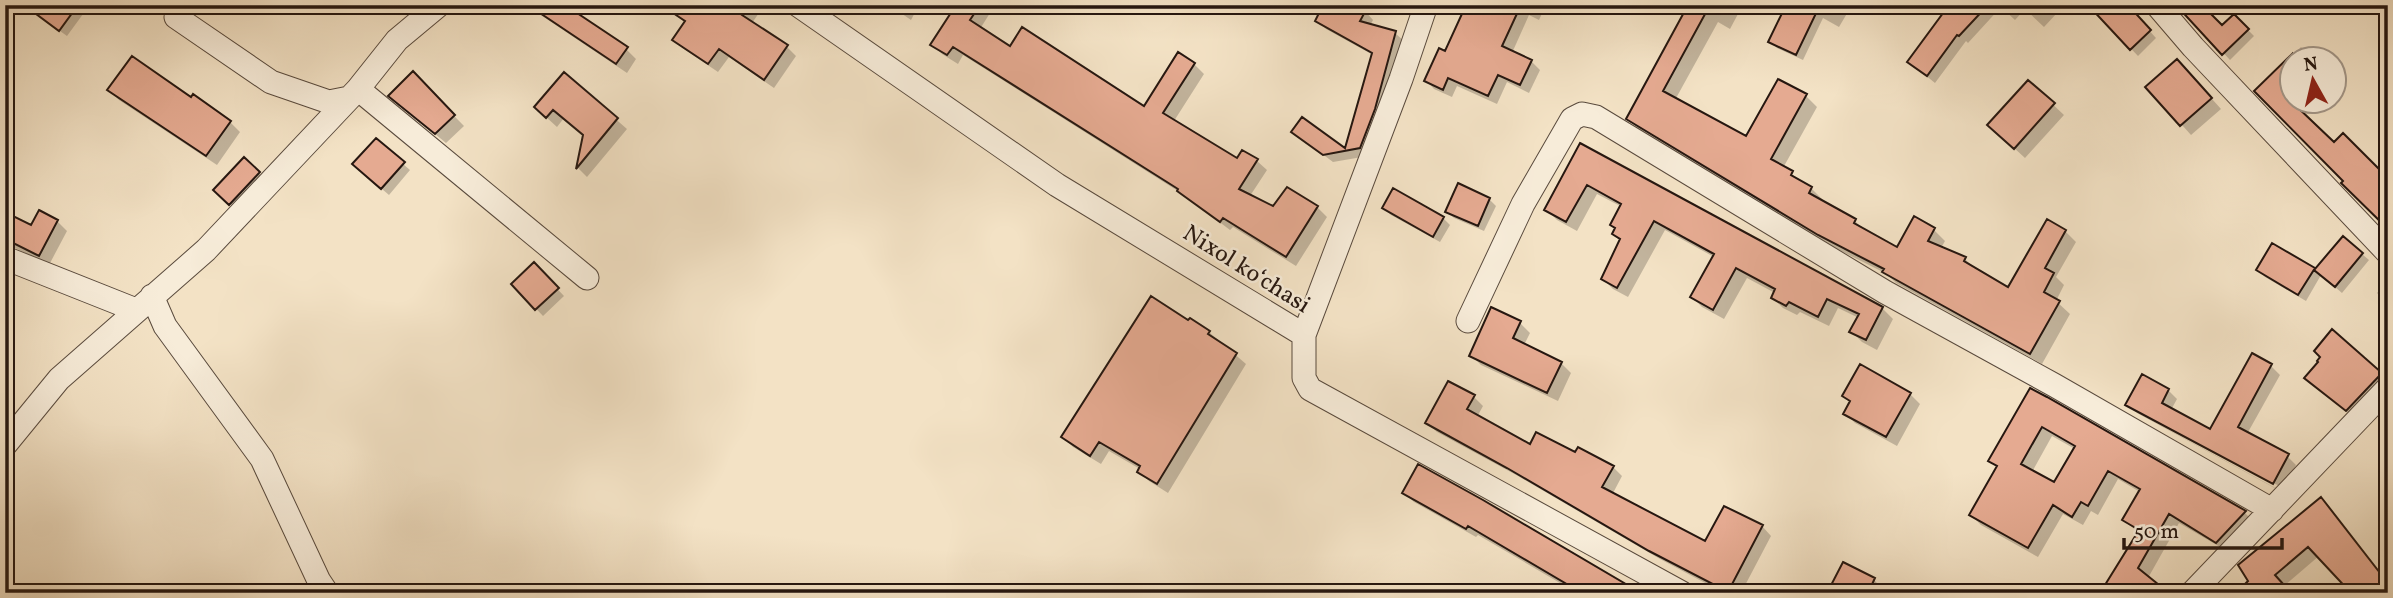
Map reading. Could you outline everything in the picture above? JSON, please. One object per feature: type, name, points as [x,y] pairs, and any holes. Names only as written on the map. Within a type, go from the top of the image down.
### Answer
[{"type":"street","points":[[5,445],[59,379],[206,250],[354,93],[397,40],[439,5]]},
{"type":"street","name":"Nixol koʻchasi","points":[[798,5],[1057,185],[1304,335],[1304,378],[1310,389],[1682,593]]},
{"type":"street","points":[[2157,5],[2202,57],[2388,253]]},
{"type":"street","points":[[1304,335],[1401,79],[1417,8]]},
{"type":"street","points":[[176,16],[271,82],[329,102],[354,93]]},
{"type":"street","points":[[354,93],[587,278]]},
{"type":"street","points":[[1468,320],[1522,204],[1572,119],[1582,114],[1597,117],[1885,292],[2272,510]]},
{"type":"street","points":[[5,258],[144,303],[165,327],[262,459],[327,593]]},
{"type":"street","points":[[2192,593],[2388,388]]},
{"type":"building","points":[[24,5],[78,5],[59,31]]},
{"type":"building","points":[[528,5],[565,5],[628,47],[616,64]]},
{"type":"building","points":[[661,5],[748,5],[742,15],[788,45],[764,80],[719,49],[708,64],[672,40],[685,21]]},
{"type":"building","points":[[956,5],[980,5],[970,20],[1010,46],[1022,27],[1144,106],[1178,52],[1195,63],[1163,113],[1237,158],[1242,150],[1258,159],[1239,189],[1273,206],[1287,187],[1318,206],[1286,257],[1223,218],[1220,222],[1177,191],[1178,189],[953,47],[947,55],[930,45]]},
{"type":"building","points":[[1323,5],[1356,5],[1366,10],[1360,21],[1396,31],[1375,109],[1360,148],[1323,155],[1291,132],[1302,117],[1345,148],[1372,53],[1315,21]]},
{"type":"building","points":[[1466,5],[1521,5],[1502,46],[1532,60],[1520,85],[1498,75],[1488,96],[1448,78],[1443,90],[1424,81],[1439,48],[1445,51]]},
{"type":"building","points":[[1688,5],[1710,5],[1663,91],[1746,136],[1778,79],[1807,94],[1771,159],[1793,171],[1791,175],[1812,187],[1809,193],[1856,219],[1854,223],[1897,247],[1914,216],[1935,228],[1928,241],[1966,257],[1964,261],[2008,287],[2047,219],[2066,230],[2045,268],[2054,273],[2044,292],[2060,301],[2030,354],[1882,272],[1884,269],[1818,235],[1626,119]]},
{"type":"building","points":[[1786,5],[1820,5],[1796,55],[1768,42]]},
{"type":"building","points":[[1949,5],[1988,5],[1959,36],[1957,35],[1927,76],[1907,62]]},
{"type":"building","points":[[2088,5],[2128,5],[2151,30],[2130,50]]},
{"type":"building","points":[[2176,5],[2202,5],[2222,25],[2234,14],[2249,29],[2222,55]]},
{"type":"building","points":[[132,56],[231,121],[206,156],[107,90]]},
{"type":"building","points":[[2177,59],[2212,98],[2180,126],[2145,87]]},
{"type":"building","points":[[2278,68],[2278,115],[2254,91]]},
{"type":"building","points":[[413,71],[455,115],[435,134],[388,96]]},
{"type":"building","points":[[564,72],[618,118],[576,169],[583,135],[553,110],[546,118],[534,107]]},
{"type":"building","points":[[2028,80],[2055,103],[2014,149],[1987,125]]},
{"type":"building","points":[[2279,116],[2307,116],[2334,142],[2343,133],[2388,178],[2388,229],[2341,183],[2343,181]]},
{"type":"building","points":[[376,138],[405,162],[381,189],[352,164]]},
{"type":"building","points":[[1580,143],[1883,307],[1866,340],[1849,332],[1859,314],[1827,299],[1818,317],[1789,302],[1786,306],[1771,298],[1775,289],[1736,268],[1713,310],[1690,297],[1714,254],[1654,221],[1617,288],[1601,279],[1620,239],[1612,234],[1615,228],[1610,225],[1621,204],[1587,185],[1566,222],[1544,210]]},
{"type":"building","points":[[244,157],[260,172],[229,205],[213,190]]},
{"type":"building","points":[[1458,183],[1490,198],[1478,226],[1445,212]]},
{"type":"building","points":[[1393,188],[1444,217],[1433,237],[1382,208]]},
{"type":"building","points":[[39,210],[58,220],[39,256],[5,239],[5,212],[31,225]]},
{"type":"building","points":[[2343,236],[2363,253],[2335,287],[2314,270]]},
{"type":"building","points":[[2272,243],[2315,268],[2298,295],[2256,270]]},
{"type":"building","points":[[534,262],[559,288],[535,310],[511,284]]},
{"type":"building","points":[[1151,296],[1210,331],[1208,334],[1237,353],[1157,484],[1137,472],[1140,466],[1099,442],[1090,456],[1061,437]]},
{"type":"building","points":[[1491,307],[1521,321],[1513,338],[1562,362],[1547,393],[1469,356]]},
{"type":"building","points":[[2332,329],[2382,373],[2346,411],[2304,378],[2320,357],[2314,351]]},
{"type":"building","points":[[2252,353],[2272,364],[2238,427],[2289,454],[2273,484],[2125,405],[2142,374],[2169,389],[2162,403],[2210,429]]},
{"type":"building","points":[[1860,364],[1911,393],[1886,437],[1843,414],[1850,401],[1842,396]]},
{"type":"building","points":[[1448,381],[1475,395],[1467,409],[1530,444],[1536,432],[1575,452],[1578,447],[1614,466],[1602,487],[1705,541],[1724,506],[1763,525],[1728,592],[1649,551],[1425,423]]},
{"type":"building","points":[[2030,388],[2246,511],[2216,543],[2169,514],[2138,568],[2169,593],[2100,593],[2139,530],[2122,520],[2140,489],[2108,471],[2088,506],[2081,502],[2072,517],[2053,505],[2028,548],[1969,515],[1997,466],[1988,461]],"holes":[[[2042,427],[2075,446],[2054,482],[2021,464]]]},
{"type":"building","points":[[1418,464],[1641,593],[1582,593],[1468,526],[1466,529],[1402,493]]},
{"type":"building","points":[[2321,497],[2387,582],[2371,593],[2351,593],[2308,547],[2275,575],[2284,585],[2275,593],[2236,593],[2248,581],[2238,565]]},
{"type":"building","points":[[1843,562],[1875,578],[1868,593],[1827,593]]}]
